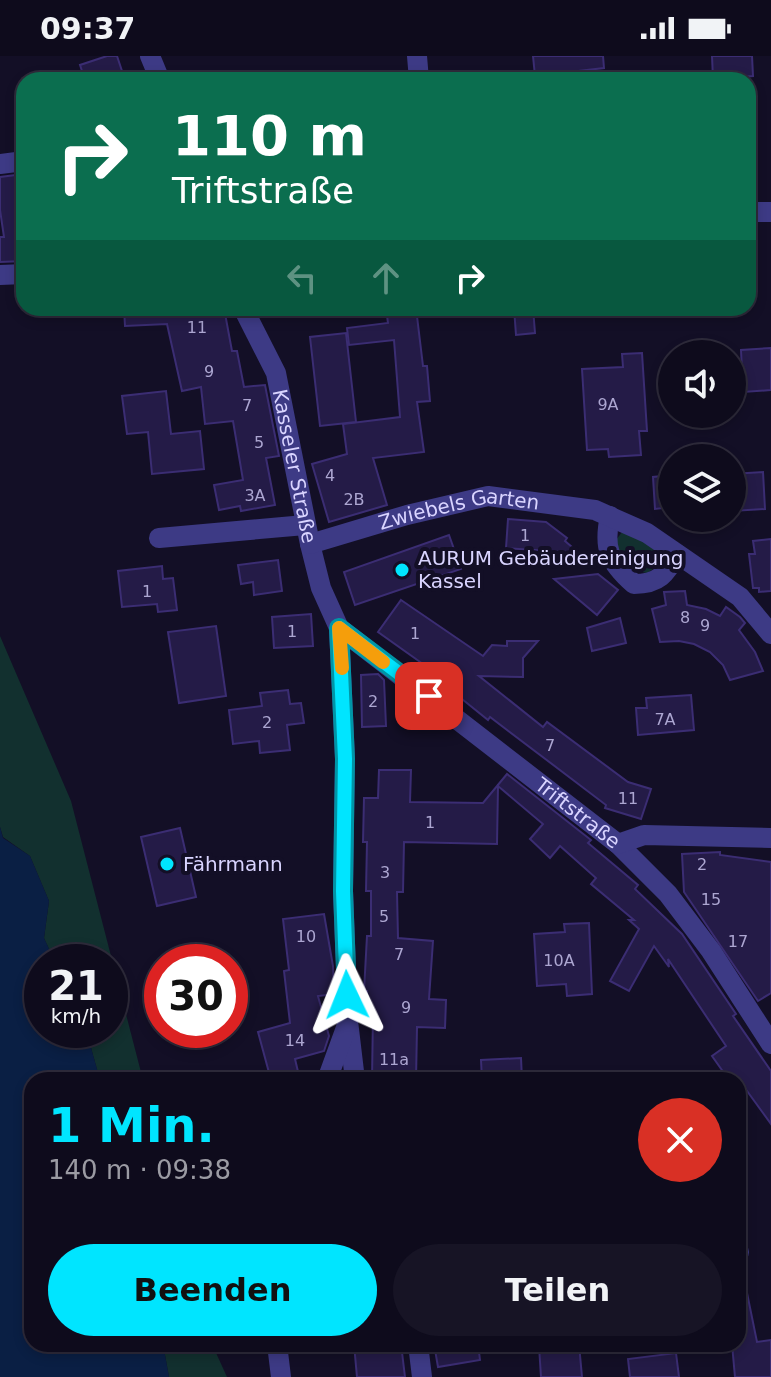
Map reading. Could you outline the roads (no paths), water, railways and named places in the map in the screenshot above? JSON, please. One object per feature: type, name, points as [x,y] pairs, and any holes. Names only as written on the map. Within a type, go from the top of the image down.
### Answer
[{"type":"street","name":"Kasseler Straße","points":[[247,316],[277,378],[307,534],[321,588],[339,628]]},
{"type":"street","name":"Zwiebels Garten","points":[[159,538],[307,534],[488,496],[595,510],[647,533],[740,597],[771,634]]},
{"type":"street","points":[[610,516],[605,537],[608,551],[622,573],[634,584],[650,584],[664,574],[677,554]]},
{"type":"street","points":[[339,628],[345,759],[343,891],[348,1021],[354,1072]]},
{"type":"street","name":"Triftstraße","points":[[339,628],[618,844],[668,894],[703,939],[771,1044]]},
{"type":"street","points":[[618,844],[644,835],[771,838]]},
{"type":"street","points":[[330,1072],[348,1021]]},
{"type":"street","points":[[278,1352],[281,1377]]},
{"type":"street","points":[[419,1352],[422,1377]]},
{"type":"water","points":[[0,827],[3,838],[30,856],[49,901],[44,938],[47,944],[24,944],[24,1048],[91,1048],[98,1072],[24,1072],[24,1352],[164,1352],[169,1377],[0,1377]]},
{"type":"place","name":"AURUM Gebäudereinigung Kassel","points":[[402,570]]},
{"type":"place","name":"Fährmann","points":[[167,864]]}]
